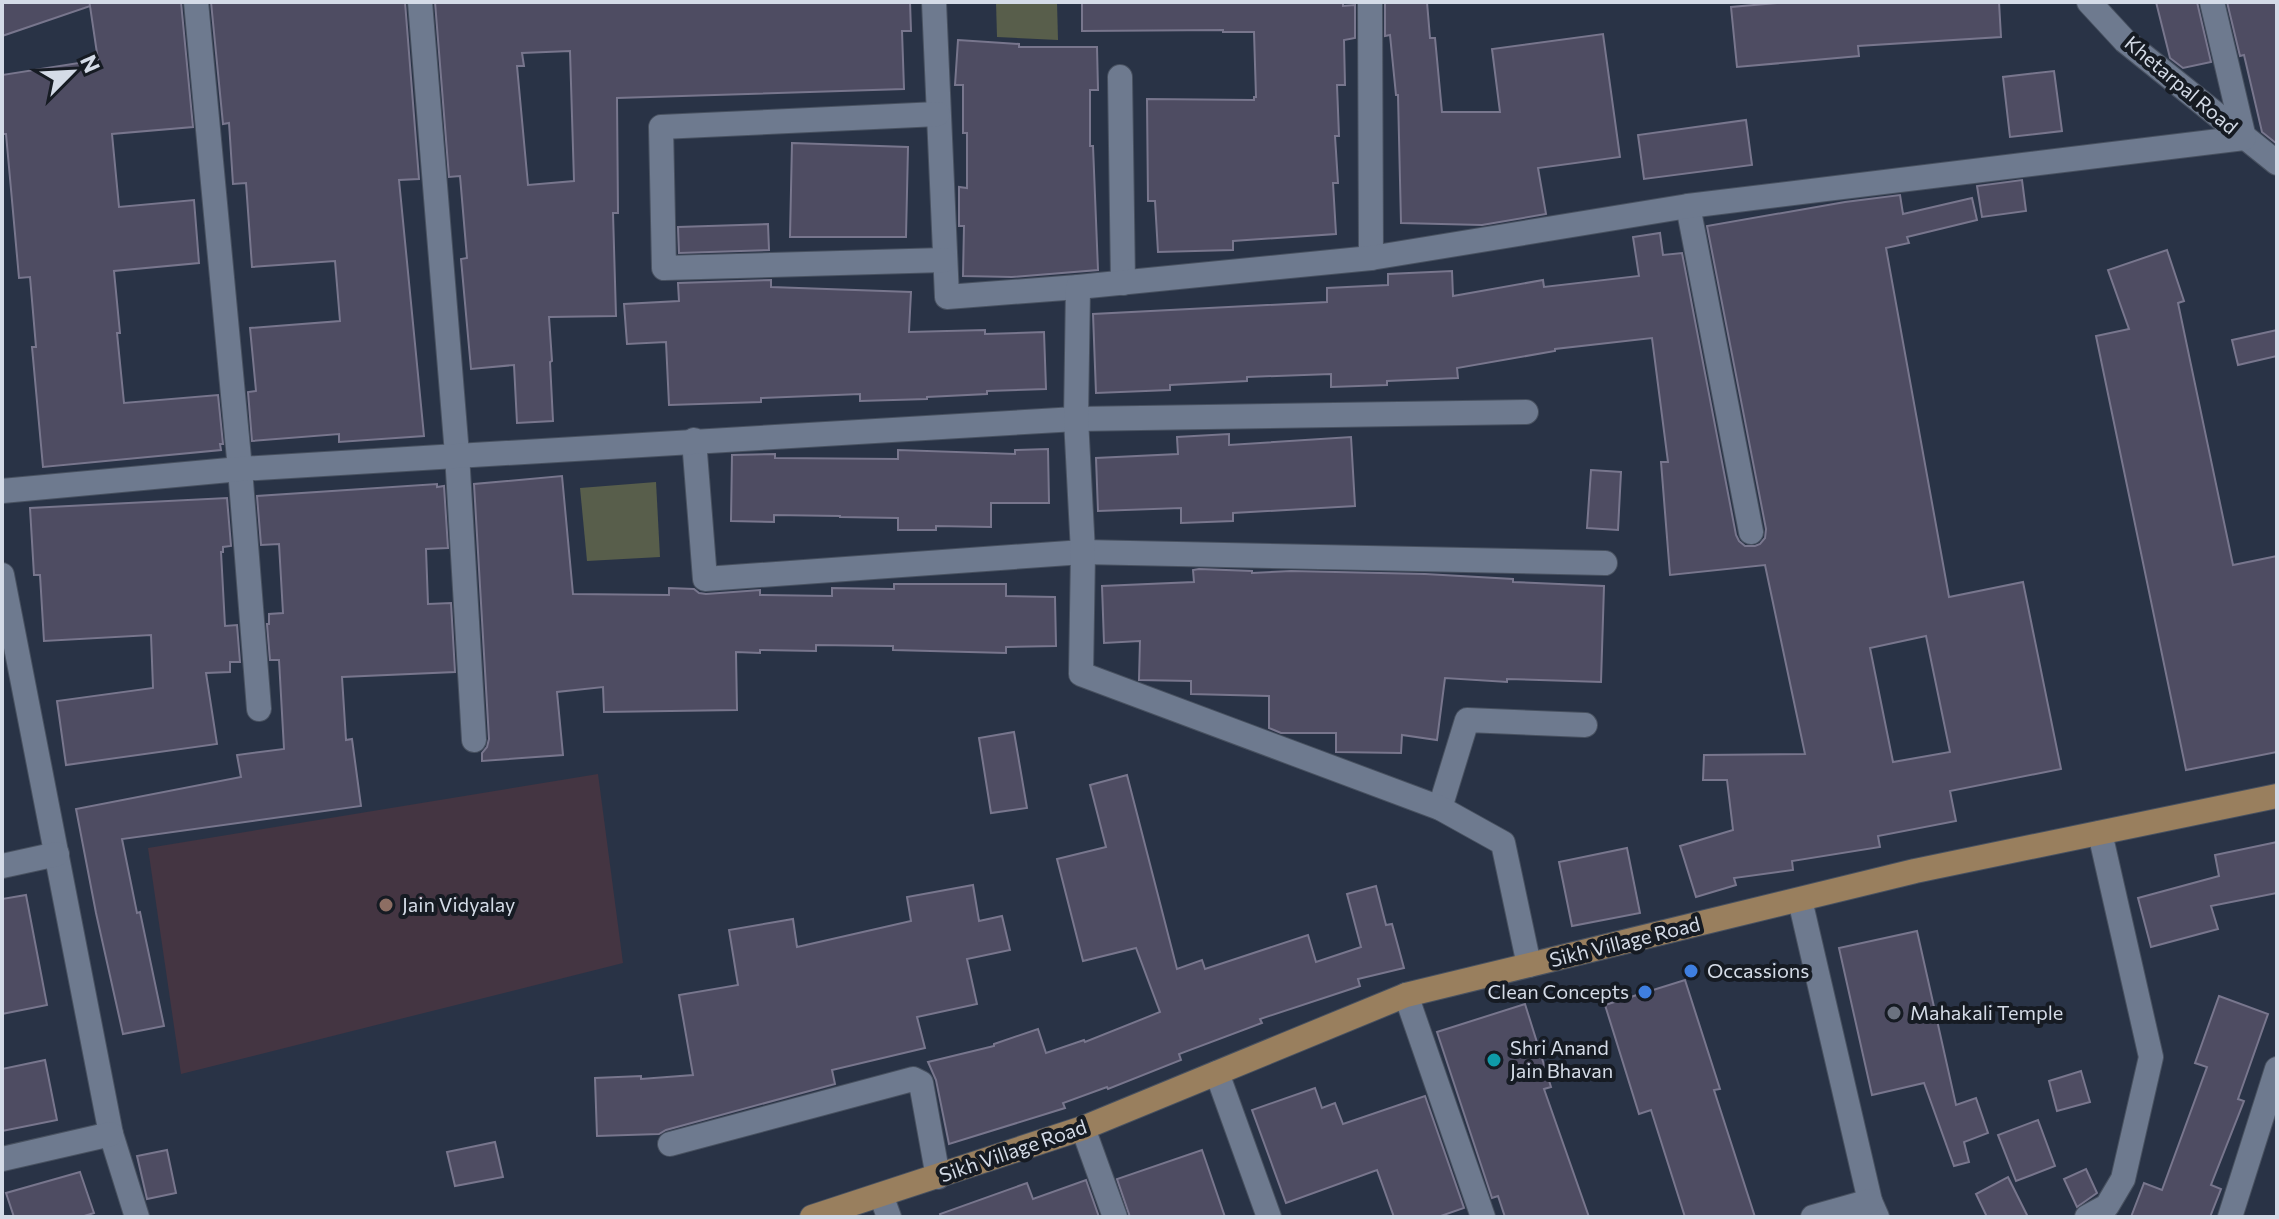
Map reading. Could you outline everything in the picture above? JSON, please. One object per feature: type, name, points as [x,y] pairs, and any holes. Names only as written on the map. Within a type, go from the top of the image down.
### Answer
[{"type":"main road","name":"Sikh Village Road","points":[[812,1217],[885,1206],[938,1177],[1083,1128],[1406,995],[1915,871],[2277,796]]},
{"type":"street","points":[[196,2],[259,709]]},
{"type":"street","points":[[420,2],[457,454],[474,740]]},
{"type":"street","points":[[934,2],[947,297],[1371,258],[1688,206],[2244,138],[2212,2]]},
{"type":"street","points":[[1370,2],[1371,258]]},
{"type":"street","name":"Khetarpal Road","points":[[2089,2],[2125,41],[2277,163]]},
{"type":"street","points":[[1120,77],[1123,283]]},
{"type":"street","points":[[938,114],[661,127],[664,268],[944,260]]},
{"type":"street","points":[[1688,206],[1751,532]]},
{"type":"street","points":[[1078,287],[1076,419],[1083,552],[1081,674],[1440,808],[1503,843],[1529,965]]},
{"type":"street","points":[[2,491],[240,469],[457,454],[1076,419],[1526,412]]},
{"type":"street","points":[[694,440],[705,579],[1083,552],[1605,563]]},
{"type":"street","points":[[2,575],[111,1134],[137,1217]]},
{"type":"street","points":[[1440,808],[1467,720],[1585,725]]},
{"type":"street","points":[[2087,1217],[2107,1206],[2123,1179],[2151,1057],[2100,833]]},
{"type":"street","points":[[2,866],[57,854]]},
{"type":"street","points":[[1800,900],[1874,1209],[1813,1217]]},
{"type":"street","points":[[1406,995],[1483,1217]]},
{"type":"street","points":[[2230,1217],[2277,1069]]},
{"type":"street","points":[[1217,1073],[1269,1217]]},
{"type":"street","points":[[670,1144],[913,1079],[921,1083],[938,1177]]},
{"type":"street","points":[[1083,1128],[1115,1217]]},
{"type":"street","points":[[2,1159],[111,1134]]},
{"type":"shaded area","name":"Jain Vidyalay","points":[[598,774],[623,963],[181,1074],[148,848]]},
{"type":"green space","points":[[996,2],[1057,2],[1058,40],[997,37]]},
{"type":"green space","points":[[656,482],[660,557],[587,561],[580,488]]},
{"type":"building","points":[[2,2],[181,2],[193,127],[112,134],[119,207],[194,200],[199,263],[114,271],[120,333],[117,333],[124,403],[218,395],[221,450],[43,467],[32,347],[36,347],[30,277],[19,278],[6,134],[2,134],[2,75],[98,60],[90,6],[2,36]]},
{"type":"building","points":[[211,2],[405,2],[419,179],[399,180],[424,436],[339,442],[339,434],[252,441],[248,392],[256,391],[250,328],[340,321],[335,261],[252,267],[246,183],[233,184],[229,123],[223,124]]},
{"type":"building","points":[[435,2],[910,2],[911,31],[902,31],[904,89],[617,98],[618,213],[613,213],[616,316],[549,317],[553,421],[517,423],[514,365],[471,369],[461,259],[467,258],[460,176],[449,177]],"holes":[[[570,51],[574,181],[528,185],[517,66],[524,66],[522,53]]]},
{"type":"building","points":[[1082,2],[1343,2],[1343,6],[1355,5],[1355,38],[1344,40],[1345,85],[1337,85],[1339,136],[1335,136],[1338,183],[1333,183],[1336,234],[1233,241],[1233,250],[1158,252],[1155,201],[1148,201],[1147,99],[1254,100],[1254,32],[1082,31]]},
{"type":"building","points":[[1385,2],[1427,2],[1430,38],[1435,38],[1442,112],[1500,112],[1492,49],[1603,34],[1620,157],[1538,168],[1546,214],[1482,225],[1401,223],[1398,95],[1390,35],[1385,36]]},
{"type":"building","points":[[1788,2],[1999,2],[2001,37],[1858,46],[1859,56],[1737,67],[1731,7]]},
{"type":"building","points":[[2156,2],[2197,2],[2211,62],[2183,68],[2170,58]]},
{"type":"building","points":[[2227,2],[2277,2],[2277,144],[2262,132],[2244,55],[2240,56]]},
{"type":"building","points":[[958,40],[1019,44],[1019,47],[1097,47],[1098,90],[1090,90],[1090,146],[1093,146],[1098,270],[1012,277],[963,276],[964,226],[959,226],[959,187],[967,188],[967,133],[963,133],[963,85],[955,85]]},
{"type":"building","points":[[2054,71],[2062,131],[2010,137],[2003,77]]},
{"type":"building","points":[[1746,120],[1752,165],[1644,179],[1638,135]]},
{"type":"building","points":[[792,143],[908,147],[906,237],[790,237]]},
{"type":"building","points":[[2022,180],[2026,211],[1982,217],[1977,186]]},
{"type":"building","points":[[1900,195],[1903,214],[1972,198],[1977,220],[1907,237],[1909,243],[1886,248],[1949,597],[2023,582],[2061,769],[1950,791],[1956,821],[1878,836],[1880,847],[1792,861],[1793,870],[1734,878],[1736,885],[1696,897],[1680,846],[1733,830],[1727,780],[1703,780],[1704,755],[1805,754],[1765,565],[1670,575],[1661,462],[1668,462],[1652,338],[1555,349],[1457,368],[1458,378],[1331,387],[1331,374],[1247,377],[1247,381],[1170,385],[1170,390],[1096,393],[1093,314],[1327,302],[1327,288],[1388,285],[1388,274],[1452,271],[1453,296],[1543,280],[1544,287],[1639,276],[1633,237],[1660,233],[1663,255],[1682,253],[1736,535],[1745,546],[1755,546],[1765,538],[1766,529],[1707,226]],"holes":[[[1926,636],[1950,752],[1893,762],[1870,648]]]},
{"type":"building","points":[[768,224],[769,250],[679,253],[678,227]]},
{"type":"building","points":[[2167,250],[2184,301],[2178,303],[2233,565],[2277,556],[2277,752],[2186,770],[2096,336],[2129,329],[2108,270]]},
{"type":"building","points":[[771,280],[771,287],[911,292],[909,332],[1044,332],[1046,389],[987,391],[987,394],[927,399],[860,401],[860,394],[669,405],[666,342],[627,344],[624,304],[679,301],[678,283]]},
{"type":"building","points":[[2277,330],[2277,356],[2238,365],[2232,340]]},
{"type":"building","points":[[1229,434],[1229,445],[1351,437],[1355,506],[1233,513],[1233,521],[1181,523],[1181,508],[1098,511],[1096,458],[1178,454],[1177,437]]},
{"type":"building","points":[[1048,449],[1049,503],[991,503],[991,527],[936,526],[936,530],[898,530],[898,518],[840,516],[774,515],[774,522],[731,521],[732,455],[898,459],[898,450],[1015,454],[1015,450]]},
{"type":"building","points":[[1591,470],[1621,472],[1618,530],[1587,528]]},
{"type":"building","points":[[562,476],[573,594],[669,595],[669,588],[694,589],[706,594],[760,590],[760,595],[832,596],[832,588],[894,589],[894,584],[1006,584],[1006,596],[1055,597],[1056,646],[1006,647],[1006,653],[816,645],[816,651],[736,652],[737,710],[604,712],[603,687],[557,692],[563,755],[482,761],[482,753],[489,739],[474,484]]},
{"type":"building","points":[[437,484],[437,487],[444,486],[448,548],[426,549],[428,604],[451,603],[455,672],[342,677],[346,740],[352,739],[361,806],[122,839],[164,1026],[123,1034],[76,809],[241,777],[237,755],[284,749],[279,660],[270,660],[267,624],[269,614],[283,613],[279,544],[261,545],[257,496]]},
{"type":"building","points":[[227,498],[231,546],[223,547],[221,552],[225,626],[237,625],[240,662],[230,662],[230,672],[206,673],[217,744],[66,765],[57,701],[153,688],[151,635],[44,641],[40,575],[34,575],[30,508]]},
{"type":"building","points":[[1193,570],[1252,573],[1425,574],[1604,586],[1601,682],[1507,679],[1507,682],[1445,678],[1437,740],[1402,735],[1401,753],[1336,752],[1336,733],[1281,733],[1269,728],[1269,696],[1191,694],[1191,681],[1139,680],[1140,641],[1104,643],[1102,586],[1194,582]]},
{"type":"building","points":[[1014,732],[1027,808],[991,813],[979,738]]},
{"type":"building","points":[[1127,775],[1177,969],[1202,960],[1205,969],[1308,935],[1316,962],[1361,947],[1347,894],[1376,886],[1386,925],[1392,924],[1404,968],[1358,979],[1360,986],[1260,1019],[1262,1023],[1179,1054],[1181,1060],[1063,1103],[1065,1108],[949,1144],[936,1080],[928,1062],[994,1046],[1038,1029],[1046,1053],[1085,1042],[1160,1012],[1136,948],[1083,961],[1057,859],[1106,847],[1090,785]]},
{"type":"building","points":[[2277,842],[2277,893],[2211,906],[2218,929],[2151,947],[2138,898],[2219,876],[2215,855]]},
{"type":"building","points":[[1627,848],[1640,913],[1572,926],[1559,862]]},
{"type":"building","points":[[973,885],[979,921],[1002,916],[1010,950],[967,959],[977,1004],[917,1017],[925,1048],[832,1070],[835,1084],[659,1134],[597,1136],[595,1078],[641,1076],[641,1079],[693,1075],[679,995],[738,985],[729,930],[793,919],[797,947],[911,921],[907,897]]},
{"type":"building","points":[[26,895],[47,1005],[2,1014],[2,899]]},
{"type":"building","name":"Mahakali Temple","points":[[1917,931],[1956,1105],[1976,1098],[1988,1133],[1964,1142],[1969,1162],[1954,1166],[1924,1083],[1872,1095],[1839,948]]},
{"type":"building","points":[[1685,980],[1720,1089],[1714,1090],[1755,1217],[1685,1217],[1651,1110],[1639,1114],[1605,1005]]},
{"type":"building","points":[[2219,996],[2268,1014],[2238,1099],[2244,1101],[2211,1185],[2221,1189],[2210,1217],[2131,1217],[2144,1183],[2162,1190],[2207,1067],[2195,1063]]},
{"type":"building","points":[[1525,1004],[1551,1087],[1544,1089],[1589,1217],[1505,1217],[1498,1196],[1492,1198],[1437,1032]]},
{"type":"building","points":[[45,1060],[57,1120],[2,1131],[2,1069]]},
{"type":"building","points":[[2081,1071],[2090,1102],[2057,1111],[2049,1081]]},
{"type":"building","points":[[1315,1088],[1322,1108],[1335,1103],[1343,1124],[1425,1096],[1464,1208],[1438,1217],[1394,1217],[1377,1170],[1286,1203],[1252,1110]]},
{"type":"building","points":[[2038,1120],[2055,1166],[2016,1181],[1998,1135]]},
{"type":"building","points":[[495,1142],[503,1177],[455,1186],[447,1152]]},
{"type":"building","points":[[167,1150],[176,1193],[147,1199],[137,1156]]},
{"type":"building","points":[[1202,1150],[1225,1217],[1130,1217],[1117,1179]]},
{"type":"building","points":[[2086,1169],[2097,1193],[2077,1207],[2064,1179]]},
{"type":"building","points":[[80,1172],[94,1213],[81,1217],[14,1217],[6,1193]]},
{"type":"building","points":[[2008,1177],[2028,1217],[1987,1217],[1976,1194]]},
{"type":"building","points":[[1086,1180],[1099,1217],[941,1217],[940,1214],[1027,1183],[1033,1199]]},
{"type":"place","name":"Jain Vidyalay","points":[[386,905]]},
{"type":"place","name":"Occassions","points":[[1691,971]]},
{"type":"place","name":"Clean Concepts","points":[[1645,992]]},
{"type":"place","name":"Mahakali Temple","points":[[1894,1013]]},
{"type":"place","name":"Shri Anand Jain Bhavan","points":[[1494,1060]]}]
